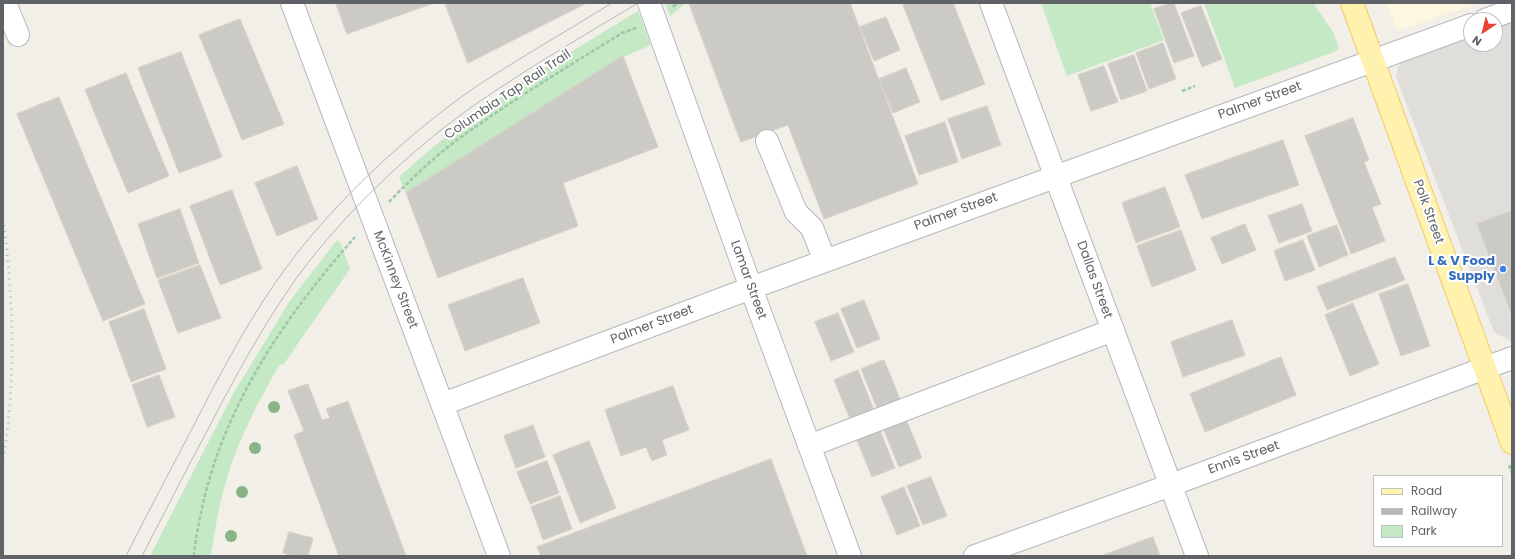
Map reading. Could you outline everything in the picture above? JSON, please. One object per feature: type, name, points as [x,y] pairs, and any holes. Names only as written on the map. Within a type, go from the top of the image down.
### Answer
[{"type":"main road","name":"Polk Street","points":[[1352,3],[1512,443]]},
{"type":"street","points":[[5,3],[18,35]]},
{"type":"street","name":"McKinney Street","points":[[292,3],[499,556]]},
{"type":"street","name":"Lamar Street","points":[[649,3],[751,288],[850,556]]},
{"type":"street","name":"Dallas Street","points":[[991,3],[1197,556]]},
{"type":"street","name":"Palmer Street","points":[[443,404],[751,288],[1463,28]]},
{"type":"street","points":[[766,141],[796,212],[812,228],[825,261]]},
{"type":"street","points":[[809,446],[1113,330]]},
{"type":"street","name":"Ennis Street","points":[[975,556],[1512,358]]},
{"type":"path","name":"Columbia Tap Rail Trail","points":[[395,196],[449,147],[486,120],[622,33],[642,25]]},
{"type":"path","points":[[1182,91],[1195,86]]},
{"type":"path","points":[[194,556],[194,546],[206,489],[219,451],[238,405],[262,362],[290,318],[312,288],[352,241]]},
{"type":"shaded area","points":[[1386,3],[1480,3],[1397,31]]},
{"type":"shaded area","points":[[1512,22],[1512,341],[1494,332],[1396,77],[1398,67],[1404,59],[1463,39],[1463,52],[1503,52],[1503,25]]},
{"type":"green space","points":[[665,3],[686,3],[670,16]]},
{"type":"green space","points":[[1041,3],[1150,3],[1164,40],[1067,76]]},
{"type":"green space","points":[[1204,3],[1313,3],[1333,32],[1339,48],[1334,52],[1235,88]]},
{"type":"green space","points":[[638,11],[651,45],[623,57],[406,193],[399,177],[455,130],[514,88]]},
{"type":"green space","points":[[337,240],[341,244],[350,269],[283,365],[280,364],[250,420],[237,448],[224,487],[211,556],[150,556],[233,394],[289,302]]},
{"type":"building","points":[[336,3],[434,3],[347,34]]},
{"type":"building","points":[[445,3],[587,3],[468,63]]},
{"type":"building","points":[[689,3],[850,3],[918,184],[824,219],[788,125],[741,142]]},
{"type":"building","points":[[908,3],[953,3],[985,84],[941,101],[903,5]]},
{"type":"building","points":[[1174,3],[1194,56],[1174,63],[1154,9]]},
{"type":"building","points":[[1201,6],[1222,59],[1202,67],[1181,13]]},
{"type":"building","points":[[886,17],[900,50],[874,61],[860,27]]},
{"type":"building","points":[[240,19],[284,124],[242,140],[199,35]]},
{"type":"building","points":[[1163,43],[1176,79],[1149,89],[1136,53]]},
{"type":"building","points":[[181,52],[222,157],[179,173],[138,68]]},
{"type":"building","points":[[1134,55],[1147,91],[1121,100],[1108,64]]},
{"type":"building","points":[[623,56],[658,147],[563,183],[578,226],[438,278],[406,193]]},
{"type":"building","points":[[1104,66],[1118,102],[1091,111],[1078,75]]},
{"type":"building","points":[[906,68],[920,102],[893,113],[879,79]]},
{"type":"building","points":[[126,73],[169,176],[128,193],[85,90]]},
{"type":"building","points":[[59,97],[145,304],[103,321],[17,114]]},
{"type":"building","points":[[987,106],[1001,145],[962,159],[948,119]]},
{"type":"building","points":[[1353,118],[1369,160],[1364,162],[1381,204],[1372,207],[1385,241],[1351,254],[1305,136]]},
{"type":"building","points":[[945,122],[958,162],[919,175],[905,136]]},
{"type":"building","points":[[1283,140],[1299,185],[1202,219],[1185,175]]},
{"type":"building","points":[[297,166],[318,219],[277,236],[255,183]]},
{"type":"building","points":[[1165,187],[1180,227],[1136,243],[1122,203]]},
{"type":"building","points":[[232,190],[262,269],[220,285],[190,206]]},
{"type":"building","points":[[1302,204],[1312,231],[1279,243],[1268,216]]},
{"type":"building","points":[[180,209],[199,263],[157,278],[138,224]]},
{"type":"building","name":"L & V Food Supply","points":[[1512,211],[1512,315],[1477,224]]},
{"type":"building","points":[[1245,224],[1256,250],[1222,264],[1211,238]]},
{"type":"building","points":[[1337,225],[1348,255],[1319,267],[1307,236]]},
{"type":"building","points":[[1181,230],[1196,270],[1152,287],[1137,246]]},
{"type":"building","points":[[1303,240],[1315,270],[1285,281],[1274,251]]},
{"type":"building","points":[[1395,257],[1405,280],[1327,310],[1317,287]]},
{"type":"building","points":[[200,265],[221,318],[178,333],[158,280]]},
{"type":"building","points":[[523,278],[540,323],[465,351],[448,305]]},
{"type":"building","points":[[1408,284],[1430,346],[1401,356],[1379,294]]},
{"type":"building","points":[[864,300],[880,339],[857,348],[841,309]]},
{"type":"building","points":[[1353,303],[1379,364],[1350,376],[1325,315]]},
{"type":"building","points":[[144,309],[166,369],[131,382],[109,322]]},
{"type":"building","points":[[838,313],[854,352],[831,361],[815,322]]},
{"type":"building","points":[[1232,320],[1245,355],[1183,377],[1171,342]]},
{"type":"building","points":[[1281,357],[1296,395],[1205,432],[1190,394]]},
{"type":"building","points":[[884,360],[900,399],[877,408],[861,369]]},
{"type":"building","points":[[858,370],[874,410],[850,419],[834,380]]},
{"type":"building","points":[[159,375],[175,417],[147,427],[132,385]]},
{"type":"building","points":[[308,384],[322,420],[330,418],[326,409],[348,401],[406,556],[339,556],[294,435],[304,431],[288,391]]},
{"type":"building","points":[[673,386],[689,430],[662,440],[667,455],[652,461],[646,447],[621,456],[605,410]]},
{"type":"building","points":[[906,419],[922,458],[899,467],[883,428]]},
{"type":"building","points":[[533,425],[545,457],[516,468],[504,436]]},
{"type":"building","points":[[879,428],[895,468],[872,477],[856,438]]},
{"type":"building","points":[[589,441],[616,508],[580,523],[553,455]]},
{"type":"building","points":[[771,459],[807,556],[541,556],[537,547]]},
{"type":"building","points":[[547,461],[559,493],[530,504],[517,472]]},
{"type":"building","points":[[931,477],[947,516],[923,525],[907,486]]},
{"type":"building","points":[[904,487],[920,526],[897,535],[881,497]]},
{"type":"building","points":[[560,496],[572,529],[543,540],[531,507]]},
{"type":"building","points":[[289,532],[313,538],[308,556],[292,556],[283,553]]},
{"type":"building","points":[[1153,537],[1160,556],[1101,556]]},
{"type":"tram line","points":[[126,556],[215,384],[249,323],[288,265],[330,214],[354,189],[406,141],[459,98],[612,3]]},
{"type":"tram line","points":[[142,556],[228,391],[261,332],[298,276],[340,225],[389,175],[441,130],[530,68],[638,3]]},
{"type":"railway","points":[[3,219],[7,249],[12,340],[10,402],[3,462]]},
{"type":"place","name":"L & V Food Supply","points":[[1503,269]]}]
